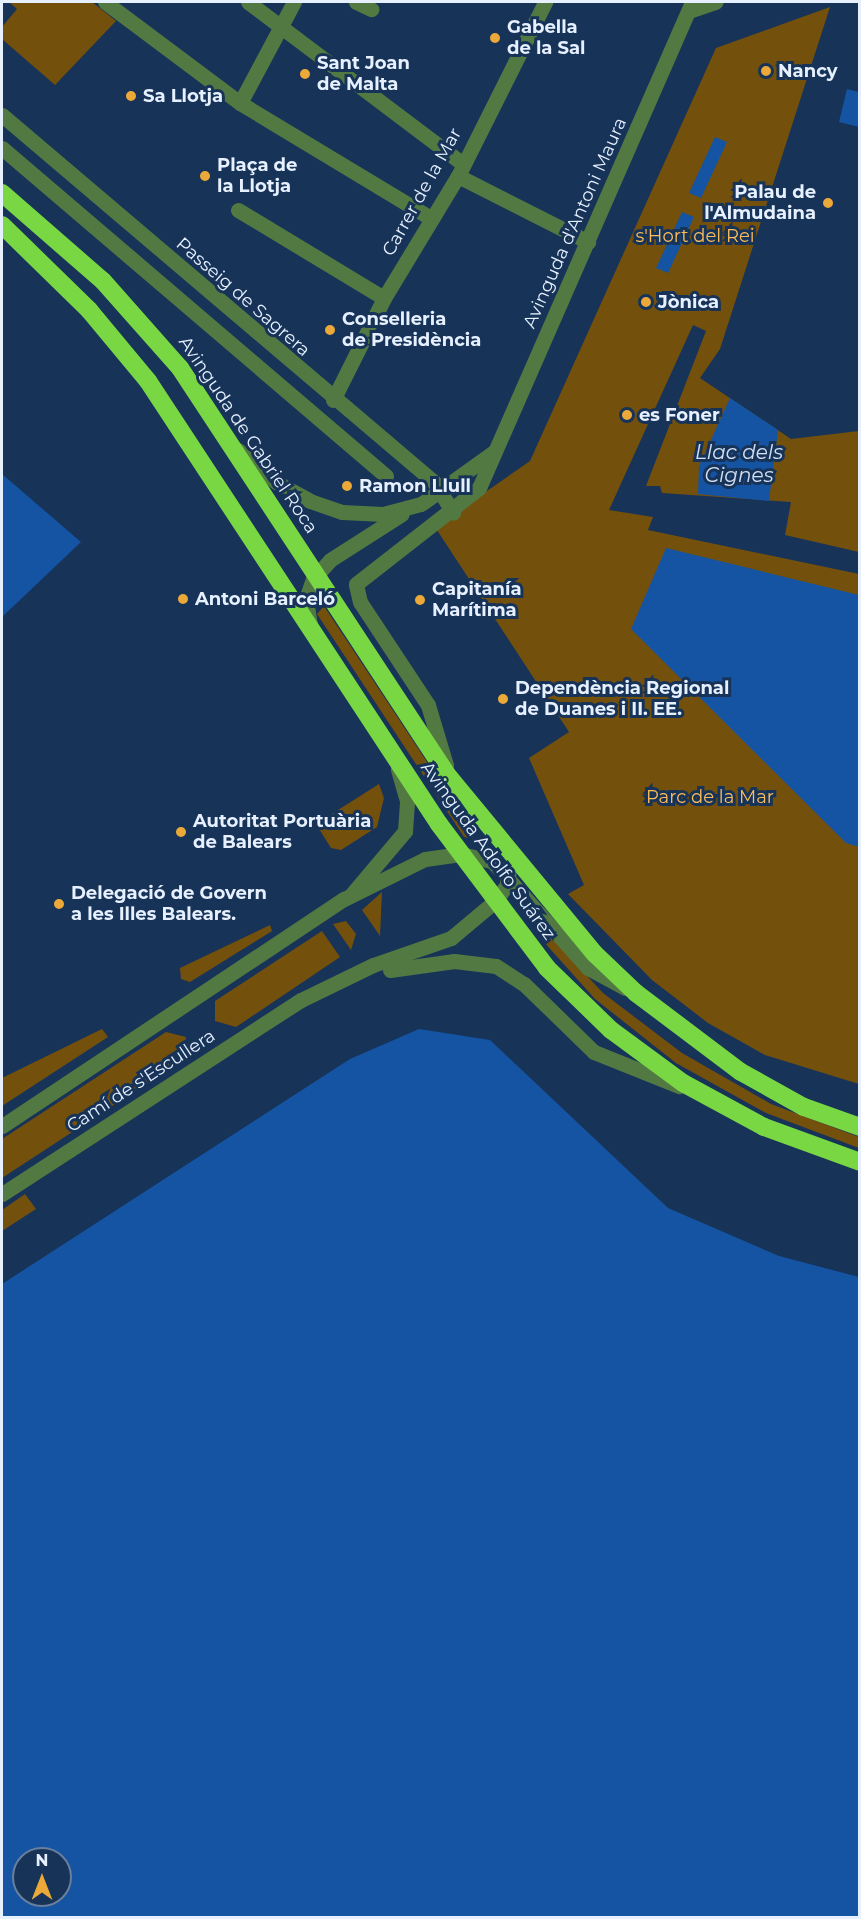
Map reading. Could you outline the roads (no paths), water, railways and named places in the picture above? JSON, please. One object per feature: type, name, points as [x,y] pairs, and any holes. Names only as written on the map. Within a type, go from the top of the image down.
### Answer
[{"type":"highway","name":"Avinguda de Gabriel Roca","points":[[2,193],[135,314],[233,446],[341,614]]},
{"type":"highway","points":[[2,225],[84,304],[148,381],[310,627]]},
{"type":"highway","name":"Avinguda Adolfo Suárez","points":[[341,614],[449,777],[501,844],[636,993],[770,1089],[860,1127]]},
{"type":"highway","name":"Avinguda Adolfo Suárez","points":[[310,627],[494,902],[547,968],[595,1016],[703,1095],[764,1127],[860,1162]]},
{"type":"street","points":[[105,2],[240,103],[432,219]]},
{"type":"street","points":[[248,2],[283,27],[460,170],[588,242]]},
{"type":"street","points":[[240,103],[283,27],[294,2]]},
{"type":"street","points":[[356,2],[371,9]]},
{"type":"street","name":"Carrer de la Mar","points":[[333,400],[384,298],[460,170],[545,2]]},
{"type":"street","points":[[690,5],[715,2]]},
{"type":"street","name":"Avinguda d'Antoni Maura","points":[[449,777],[428,705],[356,589],[362,576],[453,513],[479,488],[690,5]]},
{"type":"street","name":"Passeig de Sagrera","points":[[2,115],[333,400],[443,491],[453,513]]},
{"type":"street","points":[[2,148],[386,476]]},
{"type":"street","points":[[238,210],[384,298]]},
{"type":"street","points":[[233,446],[276,482],[326,507],[360,514],[409,509]]},
{"type":"street","points":[[310,627],[306,599],[316,575],[409,509],[443,491],[495,451]]},
{"type":"street","points":[[351,895],[395,848],[407,822],[405,788],[390,749]]},
{"type":"street","points":[[343,979],[451,938],[494,902],[509,876],[501,844]]},
{"type":"street","points":[[2,1126],[351,895],[412,863],[461,854],[492,861],[509,876],[588,968],[636,993]]},
{"type":"street","points":[[343,979],[420,964],[488,963],[524,984],[594,1052],[703,1095]]},
{"type":"street","name":"Camí de s'Escullera","points":[[2,1194],[301,1000],[343,979]]},
{"type":"water","points":[[847,89],[859,92],[859,127],[839,122]]},
{"type":"water","points":[[715,137],[727,142],[701,198],[689,193]]},
{"type":"water","points":[[682,212],[694,217],[668,273],[656,268]]},
{"type":"water","name":"Llac dels Cignes","points":[[730,398],[778,430],[769,501],[698,494],[699,466]]},
{"type":"water","points":[[2,474],[81,542],[2,617]]},
{"type":"water","points":[[666,548],[859,595],[859,847],[846,843],[631,629]]},
{"type":"water","points":[[419,1029],[490,1040],[668,1208],[779,1256],[859,1277],[859,1917],[2,1917],[2,1284],[350,1059]]},
{"type":"place","name":"Gabella de la Sal","points":[[495,38]]},
{"type":"place","name":"Nancy","points":[[766,71]]},
{"type":"place","name":"Sant Joan de Malta","points":[[305,74]]},
{"type":"place","name":"Sa Llotja","points":[[131,96]]},
{"type":"place","name":"Plaça de la Llotja","points":[[205,176]]},
{"type":"place","name":"Palau de l'Almudaina","points":[[828,203]]},
{"type":"place","name":"Jònica","points":[[646,302]]},
{"type":"place","name":"Conselleria de Presidència","points":[[330,330]]},
{"type":"place","name":"es Foner","points":[[627,415]]},
{"type":"place","name":"Ramon Llull","points":[[347,486]]},
{"type":"place","name":"Antoni Barceló","points":[[183,599]]},
{"type":"place","name":"Capitanía Marítima","points":[[420,600]]},
{"type":"place","name":"Dependència Regional de Duanes i II. EE.","points":[[503,699]]},
{"type":"place","name":"Autoritat Portuària de Balears","points":[[181,832]]},
{"type":"place","name":"Delegació de Govern a les Illes Balears.","points":[[59,904]]},
{"type":"park label","name":"s'Hort del Rei","points":[[695,236]]},
{"type":"park label","name":"Parc de la Mar","points":[[710,797]]}]
